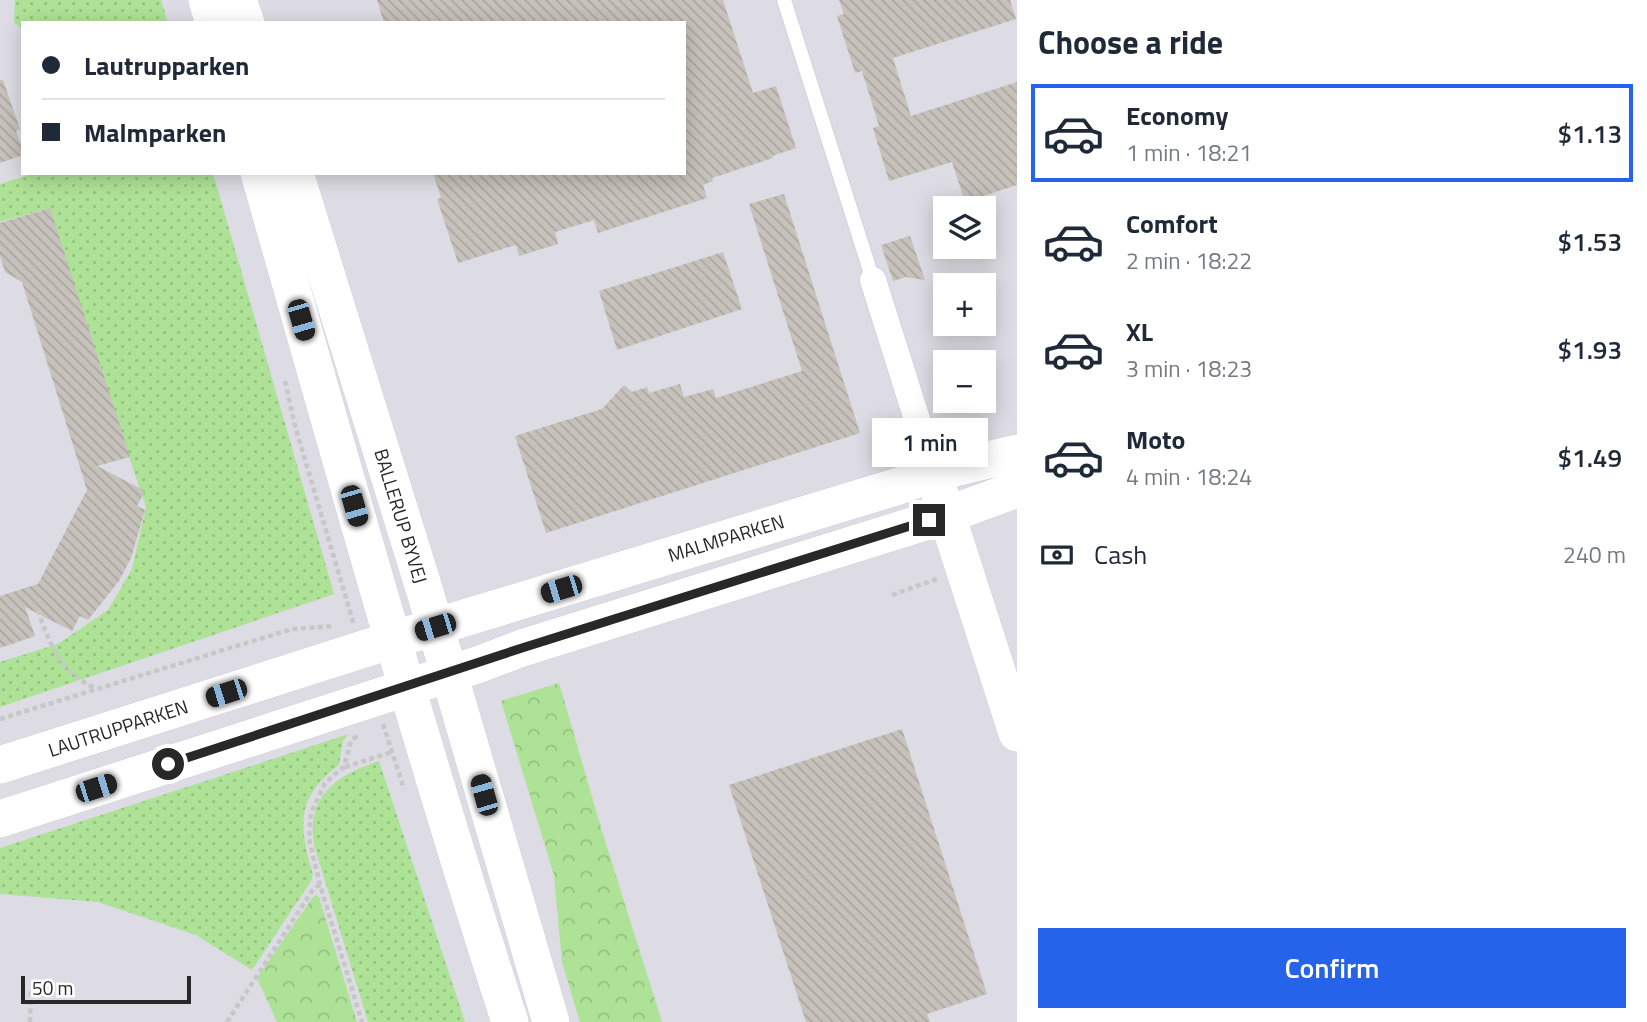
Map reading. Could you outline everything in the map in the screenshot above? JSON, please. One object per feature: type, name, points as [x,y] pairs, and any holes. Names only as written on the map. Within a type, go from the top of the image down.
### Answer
[{"type":"street","points":[[207,0],[213,21]]},
{"type":"street","points":[[239,0],[245,21]]},
{"type":"street","points":[[260,175],[405,687],[510,1022]]},
{"type":"street","name":"BALLERUP BYVEJ","points":[[296,175],[435,627],[551,1022]]},
{"type":"street","points":[[873,280],[1017,733]]},
{"type":"street","name":"MALMPARKEN","points":[[435,627],[934,473],[1017,453]]},
{"type":"street","points":[[0,819],[548,640],[947,515],[1017,489]]},
{"type":"street","name":"LAUTRUPPARKEN","points":[[0,765],[435,627]]},
{"type":"lane","points":[[784,0],[873,280]]},
{"type":"path","points":[[892,595],[965,570]]},
{"type":"path","points":[[38,610],[54,651],[63,664],[80,681],[96,689]]},
{"type":"path","points":[[0,719],[292,628],[344,626]]},
{"type":"path","points":[[344,767],[351,741],[359,734]]},
{"type":"path","points":[[362,1022],[320,885],[309,839],[311,813],[325,783],[344,767],[392,752]]},
{"type":"path","points":[[227,1022],[314,888],[320,885]]},
{"type":"path","points":[[30,1022],[31,988]]},
{"type":"shaded area","points":[[0,0],[1017,0],[1017,1022],[0,1022]]},
{"type":"green space","points":[[15,0],[161,0],[167,21],[21,21],[21,29],[14,22]]},
{"type":"green space","points":[[29,175],[214,175],[334,594],[0,707],[0,662],[58,644],[108,610],[132,569],[146,507],[46,209],[0,222],[0,184]]},
{"type":"green space","points":[[559,683],[662,1022],[580,1022],[562,962],[554,875],[501,701]]},
{"type":"green space","points":[[349,734],[343,741],[339,765],[314,789],[304,814],[305,842],[313,875],[311,881],[252,970],[196,935],[98,902],[0,894],[0,848]]},
{"type":"green space","points":[[379,761],[465,1022],[368,1022],[314,845],[313,828],[320,800],[328,790],[350,773]]},
{"type":"green space","points":[[316,895],[319,897],[357,1022],[277,1022],[257,978]]},
{"type":"building","points":[[377,0],[723,0],[753,93],[776,86],[796,148],[712,178],[713,181],[703,185],[707,198],[598,233],[594,220],[555,232],[558,244],[519,256],[516,245],[458,263],[437,199],[441,198],[434,175],[686,175],[686,21],[383,21]]},
{"type":"building","points":[[839,0],[1010,0],[1016,19],[893,58],[911,116],[1017,82],[1017,185],[983,196],[963,196],[952,162],[889,181],[873,128],[879,126],[862,71],[855,73],[837,16],[844,14]]},
{"type":"building","points":[[0,80],[3,80],[20,129],[16,131],[21,156],[0,163]]},
{"type":"building","points":[[784,194],[860,433],[546,533],[515,436],[602,409],[624,385],[632,392],[647,387],[649,393],[680,384],[684,397],[713,389],[716,398],[802,371],[749,204]]},
{"type":"building","points":[[50,208],[130,457],[97,466],[145,491],[137,506],[145,510],[131,558],[119,581],[88,620],[80,616],[72,631],[25,607],[35,636],[0,648],[0,596],[38,584],[87,490],[22,282],[5,272],[0,256],[0,223]]},
{"type":"building","points":[[910,236],[925,280],[906,277],[893,281],[881,245]]},
{"type":"building","points":[[723,252],[742,309],[617,350],[599,291]]},
{"type":"building","points":[[902,729],[987,994],[927,1014],[930,1022],[806,1022],[729,785]]},
{"type":"route","points":[[168,764],[480,664],[522,648],[929,520]]}]
